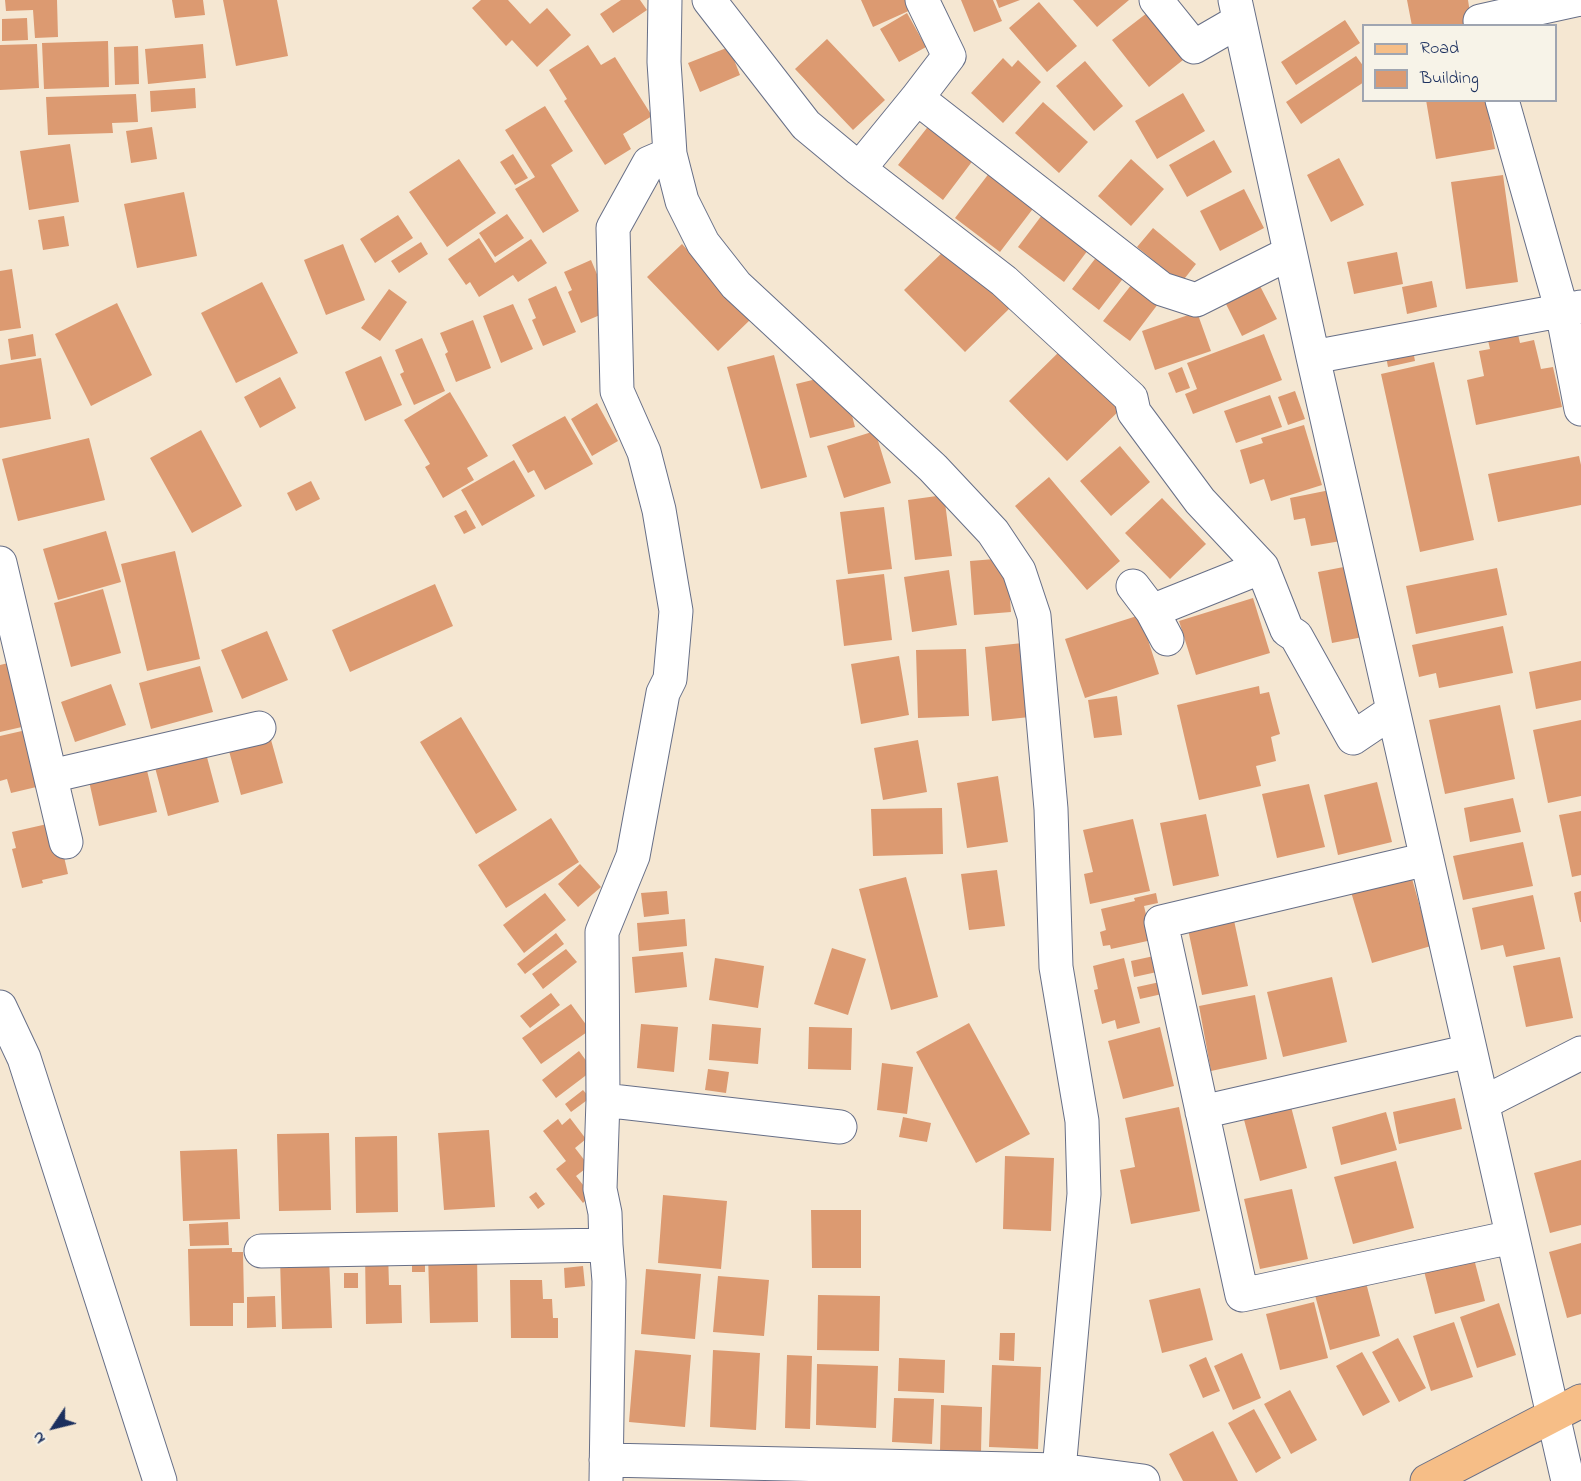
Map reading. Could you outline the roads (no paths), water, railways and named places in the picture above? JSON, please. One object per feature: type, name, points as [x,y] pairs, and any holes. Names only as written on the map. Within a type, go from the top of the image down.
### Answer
[{"type":"main road","points":[[1427,1481],[1567,1408]]},
{"type":"street","points":[[665,0],[664,62],[670,154],[682,201],[703,243],[736,285],[933,468],[993,532],[1019,571],[1034,616],[1051,809],[1056,967],[1082,1121],[1084,1194],[1059,1475]]},
{"type":"street","points":[[709,0],[806,124],[859,169],[1004,281],[1131,398],[1134,412],[1200,501],[1262,567],[1287,630],[1296,636],[1353,738],[1393,711]]},
{"type":"street","points":[[859,169],[949,56],[922,0]]},
{"type":"street","points":[[1479,16],[1576,0]]},
{"type":"street","points":[[1145,4],[1194,47],[1237,11],[1512,1237],[1567,1408],[1568,1481]]},
{"type":"street","points":[[917,98],[1162,289],[1196,300],[1290,253]]},
{"type":"street","points":[[1503,102],[1572,309],[1581,409]]},
{"type":"street","points":[[670,154],[649,163],[613,228],[617,391],[644,452],[659,510],[676,610],[670,679],[663,693],[633,856],[603,932],[603,1100],[600,1189],[605,1213],[609,1281],[606,1471],[1059,1475],[1143,1481]]},
{"type":"street","points":[[1313,357],[1572,309]]},
{"type":"street","points":[[0,563],[66,842]]},
{"type":"street","points":[[1133,586],[1160,625],[1262,567]]},
{"type":"street","points":[[51,776],[260,728]]},
{"type":"street","points":[[1427,860],[1161,922],[1242,1295],[1512,1237]]},
{"type":"street","points":[[0,1007],[24,1058],[155,1479]]},
{"type":"street","points":[[1202,1112],[1470,1051]]},
{"type":"street","points":[[1483,1103],[1581,1053]]},
{"type":"street","points":[[603,1100],[840,1127]]},
{"type":"street","points":[[261,1251],[606,1245]]}]
